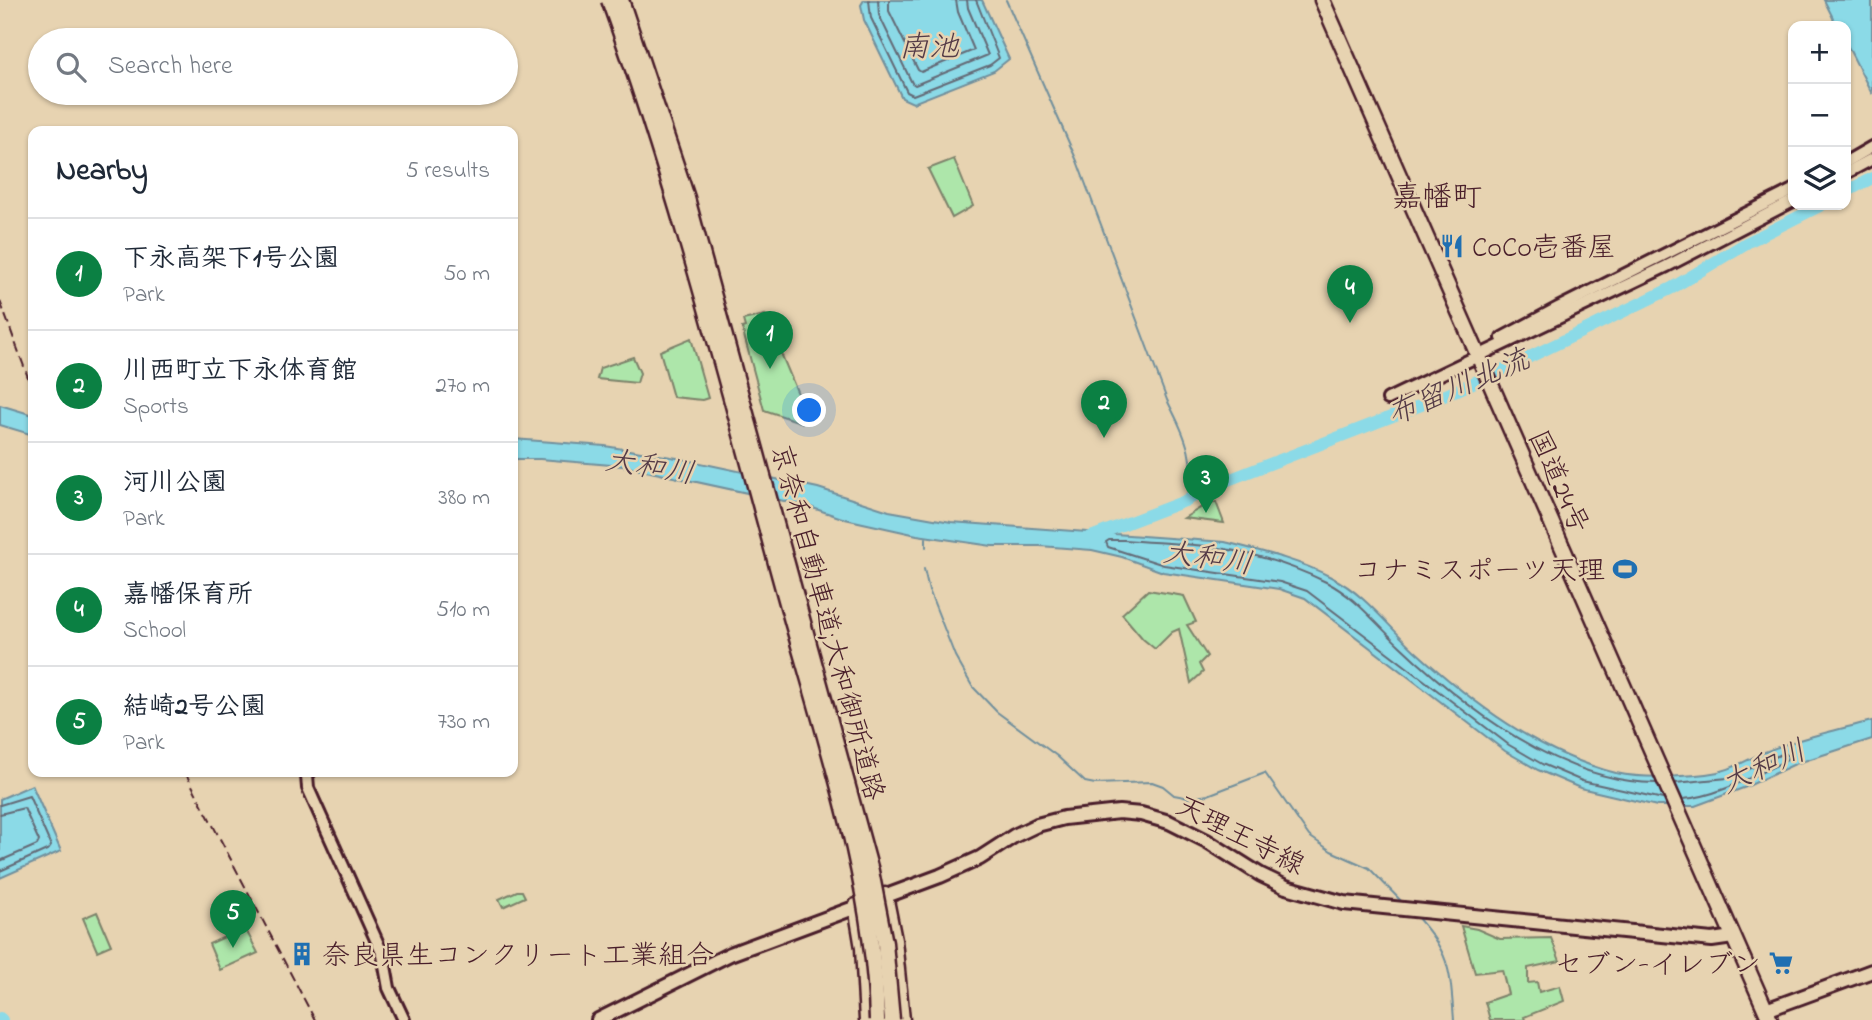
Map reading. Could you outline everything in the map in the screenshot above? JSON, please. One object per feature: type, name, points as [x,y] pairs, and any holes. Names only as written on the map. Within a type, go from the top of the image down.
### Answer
[{"type":"highway","name":"京奈和自動車道;大和御所道路","points":[[609,0],[676,200],[840,797],[866,906],[872,946],[877,1020]]},
{"type":"highway","name":"京奈和自動車道;大和御所道路","points":[[621,0],[687,198],[871,871],[885,943],[892,1020]]},
{"type":"highway","name":"国道24号","points":[[1322,0],[1768,1015]]},
{"type":"highway","points":[[885,895],[894,940],[902,1020]]},
{"type":"highway","points":[[856,906],[863,948],[867,1020]]},
{"type":"main road","name":"天理王寺線","points":[[598,1020],[730,954],[965,865],[1037,825],[1064,818],[1119,813],[1141,814],[1169,822],[1286,887],[1344,903],[1712,940],[1734,937]]},
{"type":"main road","points":[[1768,1015],[1872,971]]},
{"type":"street","points":[[1851,159],[1872,147]]},
{"type":"street","points":[[1851,170],[1872,159]]},
{"type":"street","points":[[1479,359],[1486,346],[1558,307],[1788,192]]},
{"type":"street","points":[[1388,399],[1479,359],[1788,204]]},
{"type":"street","points":[[307,777],[308,788],[383,955],[389,988],[404,1020]]},
{"type":"green space","points":[[954,159],[973,206],[952,218],[928,169]]},
{"type":"green space","points":[[765,315],[809,420],[803,423],[764,410],[742,328],[745,327],[743,320]]},
{"type":"green space","points":[[691,338],[708,398],[702,400],[673,397],[660,351]]},
{"type":"green space","points":[[633,357],[640,373],[637,383],[597,379],[600,368]]},
{"type":"green space","points":[[1216,502],[1224,523],[1184,518],[1202,507]]},
{"type":"green space","points":[[1148,590],[1184,596],[1196,622],[1187,625],[1207,656],[1199,664],[1203,672],[1191,683],[1179,629],[1172,632],[1155,649],[1122,614]]},
{"type":"green space","points":[[522,891],[525,897],[503,907],[499,899]]},
{"type":"green space","points":[[97,912],[111,945],[97,951],[83,918]]},
{"type":"green space","points":[[1461,926],[1477,929],[1500,939],[1551,938],[1560,961],[1528,968],[1528,983],[1537,982],[1539,992],[1560,986],[1564,1001],[1524,1017],[1525,1020],[1490,1020],[1485,1002],[1508,994],[1502,970],[1475,973]]},
{"type":"green space","points":[[242,929],[246,930],[258,953],[220,970],[209,944]]},
{"type":"water","name":"南池","points":[[864,0],[982,0],[1009,59],[994,71],[913,103],[902,98],[864,20],[861,5]]},
{"type":"water","points":[[1824,0],[1872,0],[1872,94],[1851,53],[1851,21],[1834,21]]},
{"type":"water","points":[[0,405],[28,413],[28,433],[0,425]]},
{"type":"water","name":"大和川","points":[[518,439],[605,446],[677,458],[818,488],[889,511],[951,522],[1225,542],[1279,556],[1319,571],[1355,592],[1436,669],[1508,724],[1560,753],[1616,773],[1661,777],[1714,773],[1791,743],[1872,721],[1872,739],[1795,764],[1746,787],[1695,806],[1657,806],[1580,788],[1538,770],[1505,751],[1305,598],[1279,589],[1163,572],[1122,557],[1092,550],[992,546],[917,535],[845,519],[807,506],[623,466],[518,459]]},
{"type":"water","points":[[32,785],[61,851],[0,878],[0,799]]},
{"type":"waterway","points":[[1006,0],[1077,161],[1167,400],[1184,437],[1191,474],[1185,501]]},
{"type":"waterway","name":"布留川北流","points":[[1851,189],[1872,178]]},
{"type":"waterway","name":"布留川北流","points":[[1088,538],[1437,399],[1513,365],[1672,288],[1748,242],[1812,210]]},
{"type":"waterway","points":[[926,538],[926,547]]},
{"type":"waterway","points":[[924,569],[929,590],[955,656],[972,686],[997,712],[1057,756],[1085,782],[1152,782],[1163,786],[1174,795],[1190,798],[1208,795],[1265,773],[1309,836],[1331,851],[1369,868],[1405,905]]},
{"type":"waterway","points":[[1416,916],[1436,941],[1447,964],[1454,1020]]},
{"type":"railway","points":[[0,301],[28,377]]},
{"type":"railway","points":[[188,777],[315,1020]]},
{"type":"place","name":"CoCo壱番屋","points":[[1452,246]]},
{"type":"place","name":"嘉幡保育所","points":[[1350,323]]},
{"type":"place","name":"下永高架下1号公園","points":[[770,369]]},
{"type":"place","name":"川西町立下永体育館","points":[[1104,438]]},
{"type":"place","name":"河川公園","points":[[1206,513]]},
{"type":"place","name":"コナミスポーツ天理","points":[[1625,569]]},
{"type":"place","name":"結崎2号公園","points":[[233,948]]},
{"type":"place","name":"奈良県生コンクリート工業組合","points":[[302,954]]},
{"type":"place","name":"セブン-イレブン","points":[[1781,963]]},
{"type":"district","name":"嘉幡町","points":[[1437,196]]}]
